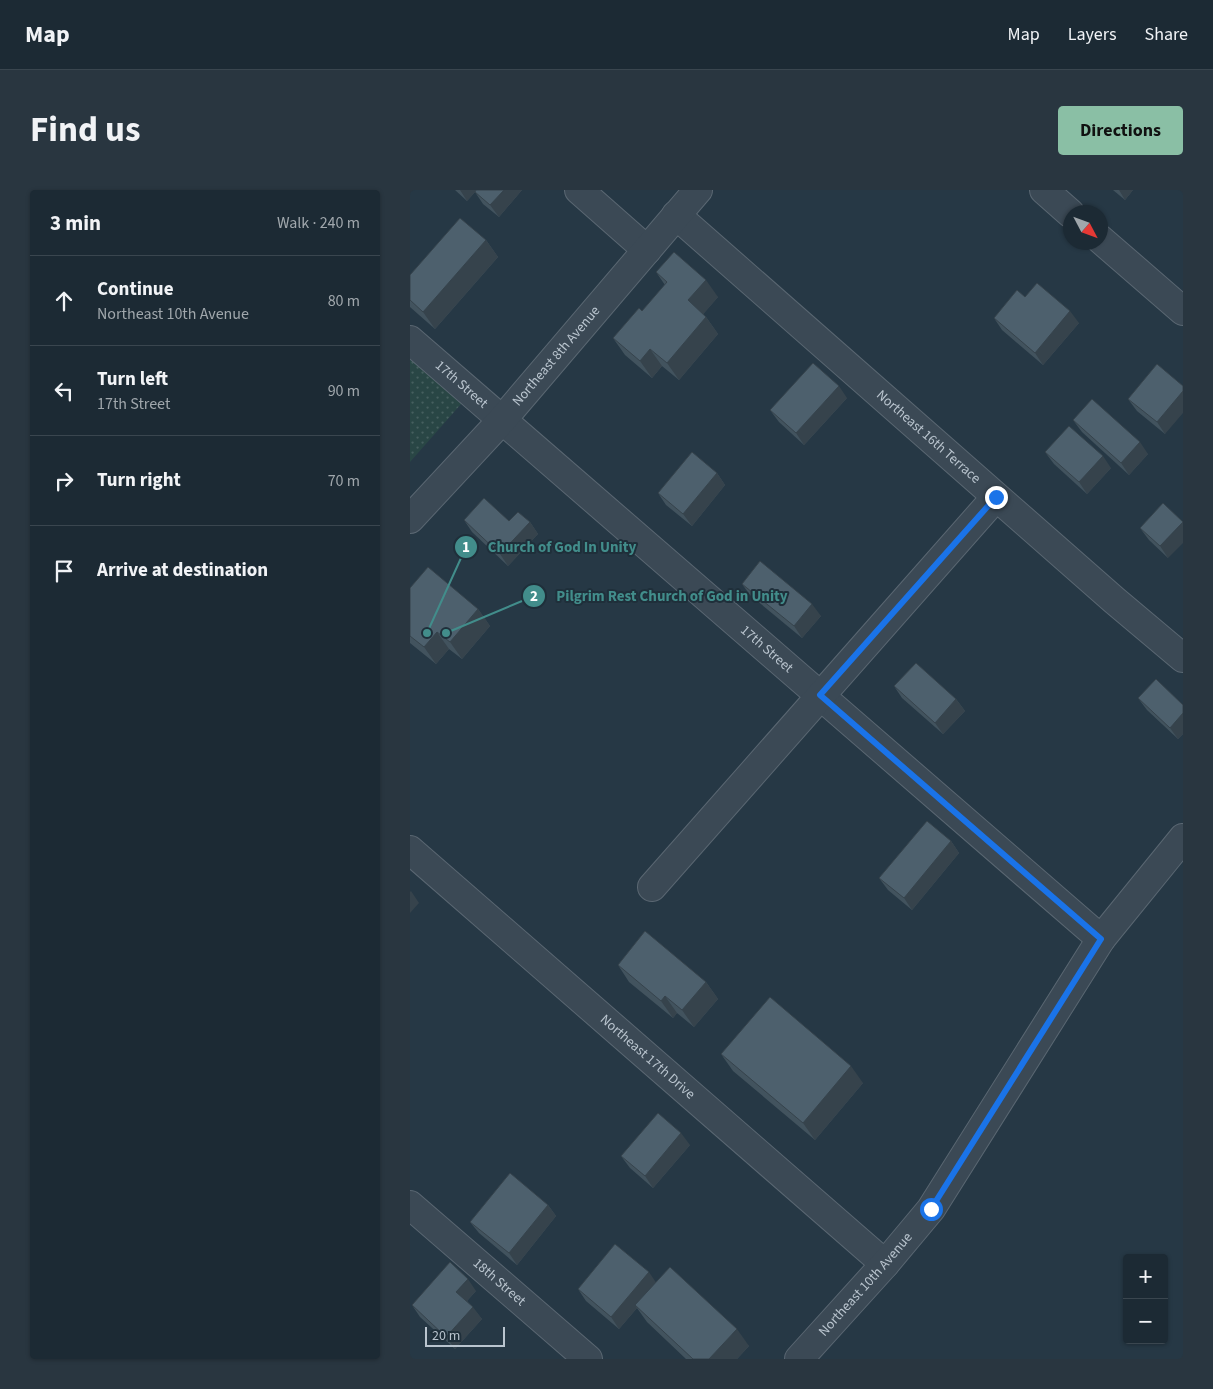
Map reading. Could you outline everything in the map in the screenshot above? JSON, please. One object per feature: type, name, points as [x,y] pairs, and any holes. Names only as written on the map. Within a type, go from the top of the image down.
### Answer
[{"type":"street","points":[[580,190],[647,250]]},
{"type":"street","name":"Northeast 8th Avenue","points":[[410,519],[502,420],[698,190]]},
{"type":"street","points":[[1044,190],[1063,207]]},
{"type":"street","name":"Northeast 16th Terrace","points":[[676,215],[996,497],[1183,658]]},
{"type":"street","points":[[1108,246],[1183,311]]},
{"type":"street","name":"17th Street","points":[[410,340],[1101,939]]},
{"type":"street","points":[[652,888],[996,497]]},
{"type":"street","name":"Northeast 10th Avenue","points":[[799,1359],[885,1264],[931,1209],[1101,939],[1183,838]]},
{"type":"street","name":"Northeast 17th Drive","points":[[410,850],[885,1264]]},
{"type":"street","name":"18th Street","points":[[410,1204],[588,1359]]},
{"type":"green space","points":[[410,357],[462,403],[410,462]]},
{"type":"building","points":[[476,190],[504,190],[490,205],[475,192]]},
{"type":"building","points":[[460,218],[486,240],[423,312],[410,300],[410,275]]},
{"type":"building","points":[[674,252],[706,280],[688,300],[706,317],[667,363],[650,349],[640,361],[613,338],[639,308],[642,311],[667,282],[656,272]]},
{"type":"building","points":[[1037,283],[1070,311],[1035,353],[994,318],[1017,290],[1025,297]]},
{"type":"building","points":[[813,363],[839,386],[796,433],[770,410]]},
{"type":"building","points":[[1157,364],[1183,386],[1183,391],[1157,422],[1128,399]]},
{"type":"building","points":[[1092,399],[1140,442],[1121,463],[1073,420]]},
{"type":"building","points":[[1069,426],[1103,456],[1079,482],[1045,452]]},
{"type":"building","points":[[692,452],[717,473],[683,514],[658,493]]},
{"type":"building","points":[[484,498],[509,521],[518,512],[530,522],[500,554],[464,520]]},
{"type":"building","points":[[1163,503],[1183,522],[1160,546],[1140,528]]},
{"type":"building","points":[[760,561],[812,604],[794,626],[742,584]]},
{"type":"building","points":[[428,567],[478,609],[450,642],[437,632],[424,647],[410,636],[410,588]]},
{"type":"building","points":[[916,663],[956,699],[935,723],[894,686]]},
{"type":"building","points":[[1156,679],[1183,705],[1183,713],[1170,728],[1138,698]]},
{"type":"building","points":[[927,821],[951,841],[904,898],[879,878]]},
{"type":"building","points":[[645,931],[706,982],[682,1010],[665,996],[661,1001],[618,965]]},
{"type":"building","points":[[770,997],[851,1066],[803,1123],[721,1054]]},
{"type":"building","points":[[658,1113],[681,1133],[645,1176],[621,1156]]},
{"type":"building","points":[[510,1173],[548,1205],[509,1253],[470,1222]]},
{"type":"building","points":[[615,1244],[649,1272],[611,1317],[578,1289]]},
{"type":"building","points":[[450,1262],[468,1279],[456,1292],[473,1307],[446,1337],[412,1305]]},
{"type":"building","points":[[670,1267],[737,1329],[709,1359],[693,1359],[635,1305]]},
{"type":"place","name":"Church of God In Unity","points":[[427,633]]},
{"type":"place","name":"Pilgrim Rest Church of God in Unity","points":[[446,633]]},
{"type":"route","points":[[931,1209],[1101,939],[820,695],[996,497]]}]
